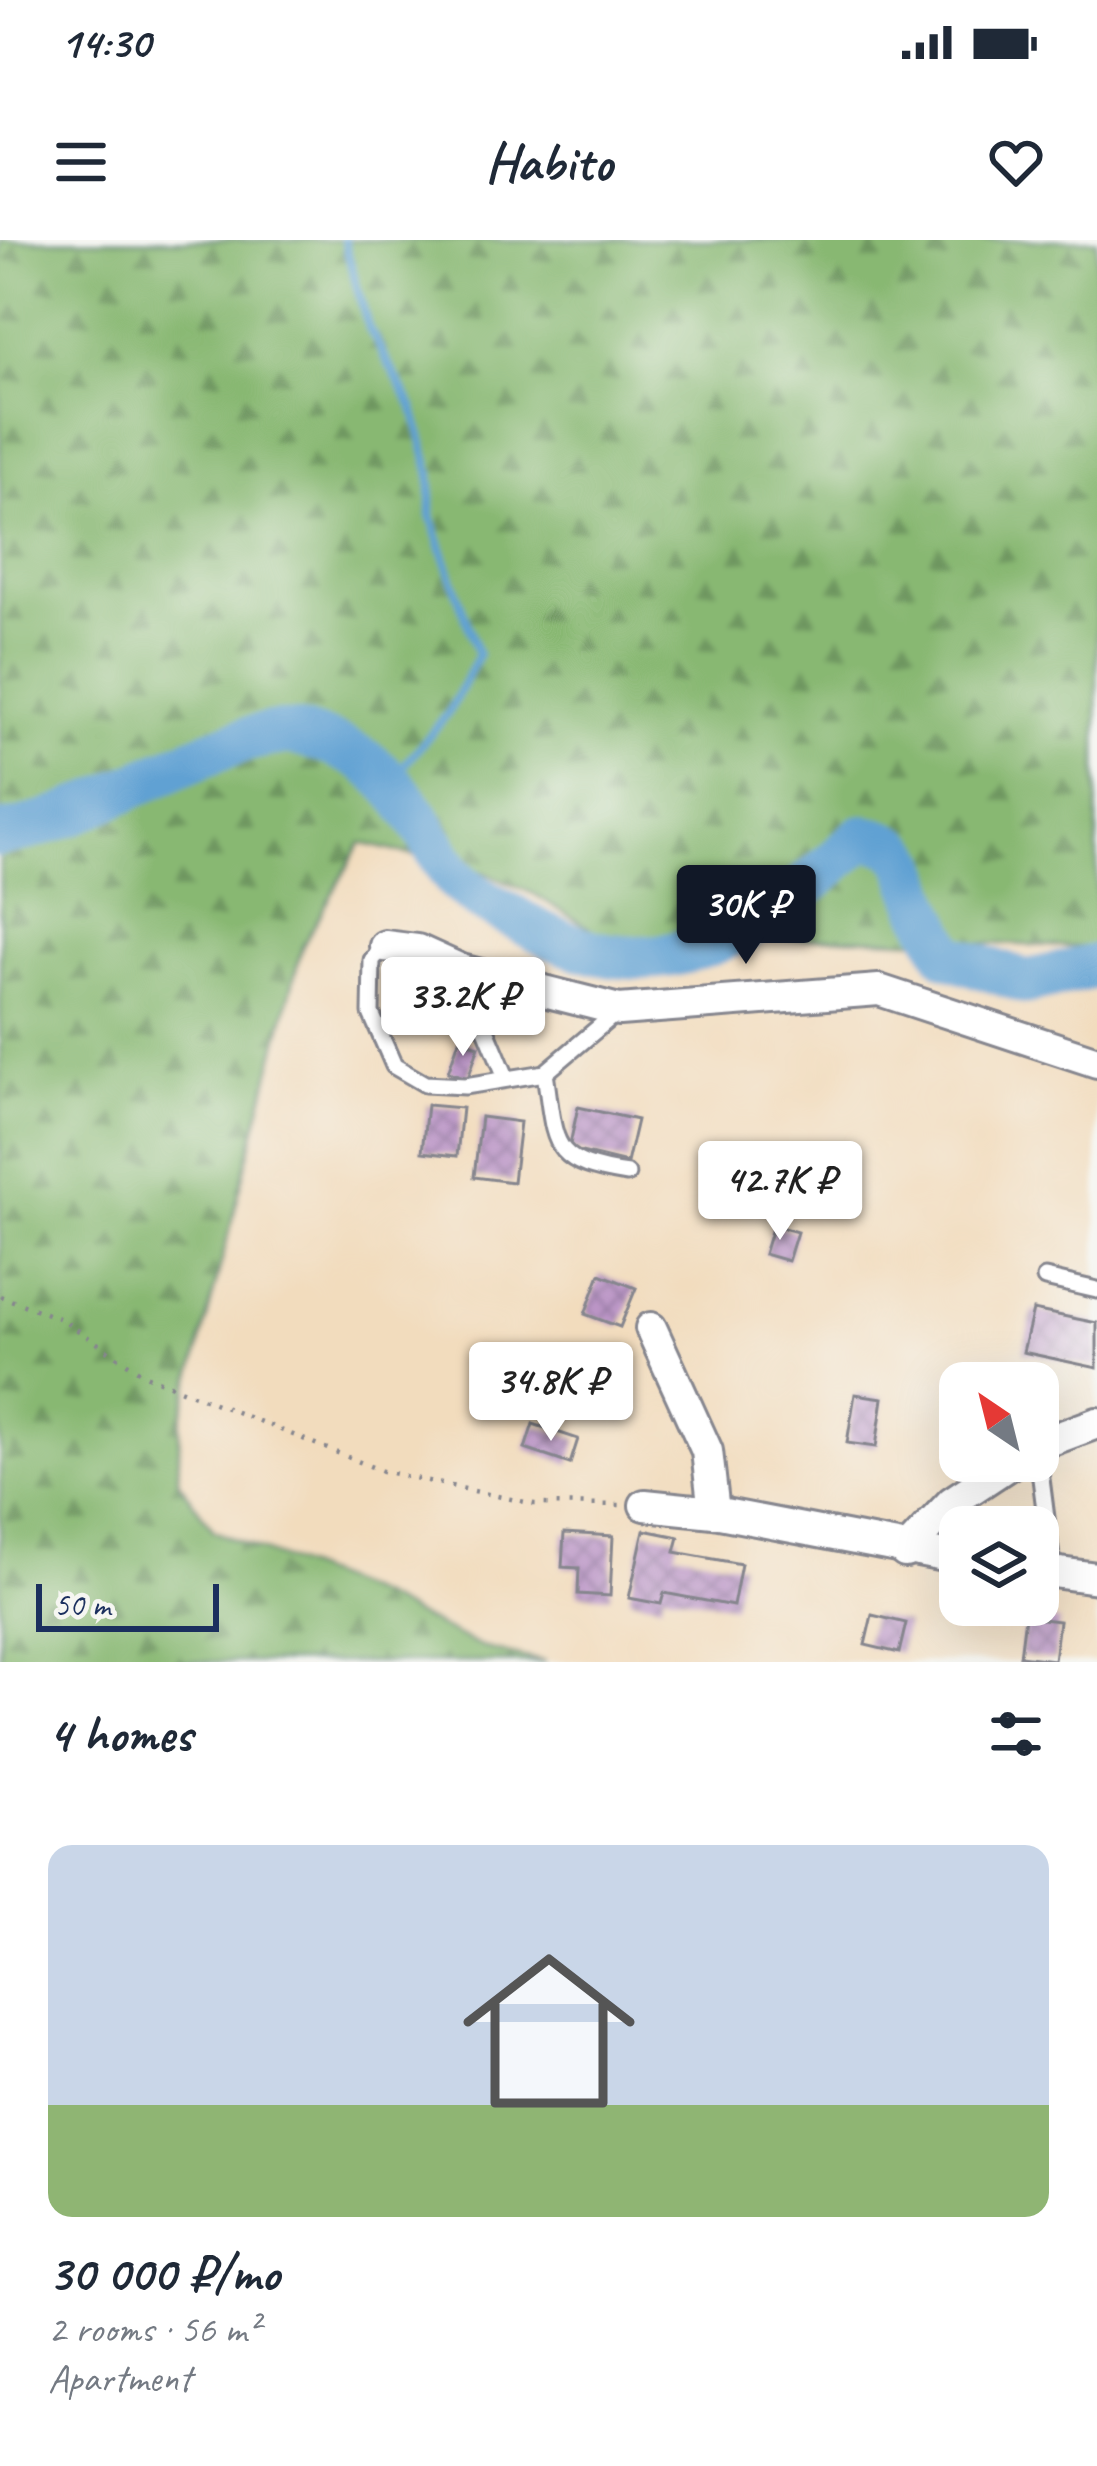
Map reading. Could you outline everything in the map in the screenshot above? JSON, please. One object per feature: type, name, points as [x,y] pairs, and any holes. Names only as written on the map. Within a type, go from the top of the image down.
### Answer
[{"type":"street","points":[[385,946],[417,950],[461,970],[620,1010],[879,989],[1097,1062]]},
{"type":"street","points":[[651,1328],[707,1451],[714,1512]]},
{"type":"street","points":[[1059,1437],[1097,1423]]},
{"type":"street","points":[[905,1552],[952,1502],[982,1482]]},
{"type":"street","points":[[645,1505],[714,1512],[939,1556]]},
{"type":"street","points":[[1059,1573],[1097,1578]]},
{"type":"lane","points":[[385,946],[372,961],[371,1013],[394,1066],[424,1084],[465,1086],[545,1072],[620,1010]]},
{"type":"lane","points":[[461,970],[506,1077]]},
{"type":"lane","points":[[545,1072],[556,1142],[579,1167],[627,1174]]},
{"type":"lane","points":[[1045,1278],[1097,1289]]},
{"type":"path","points":[[0,1297],[61,1319],[145,1375],[382,1471],[534,1504],[645,1505]]},
{"type":"green space","points":[[0,240],[1097,240],[1097,948],[855,938],[656,939],[597,933],[534,894],[485,873],[361,843],[302,947],[180,1424],[178,1481],[214,1531],[377,1596],[481,1647],[545,1662],[0,1662]]},
{"type":"building","points":[[459,1040],[479,1046],[468,1078],[448,1072]]},
{"type":"building","points":[[427,1105],[462,1108],[457,1156],[422,1152]]},
{"type":"building","points":[[578,1107],[637,1120],[627,1163],[569,1149]]},
{"type":"building","points":[[481,1117],[520,1122],[513,1182],[474,1177]]},
{"type":"building","points":[[720,1156],[767,1168],[755,1210],[709,1197]]},
{"type":"building","points":[[773,1225],[797,1232],[788,1261],[764,1254]]},
{"type":"building","points":[[600,1274],[636,1288],[620,1327],[585,1314]]},
{"type":"building","points":[[1033,1310],[1097,1323],[1097,1368],[1023,1352]]},
{"type":"building","points":[[855,1394],[883,1398],[876,1447],[847,1443]]},
{"type":"building","points":[[533,1424],[578,1439],[570,1464],[525,1449]]},
{"type":"building","points":[[644,1530],[679,1537],[675,1552],[741,1564],[733,1606],[664,1593],[661,1604],[629,1598]]},
{"type":"building","points":[[564,1533],[613,1536],[610,1596],[578,1594],[579,1568],[562,1567]]},
{"type":"building","points":[[872,1615],[906,1623],[899,1653],[865,1645]]},
{"type":"building","points":[[1024,1626],[1058,1626],[1054,1660],[1020,1656]]},
{"type":"waterway","points":[[344,240],[368,327],[414,409],[431,474],[431,516],[478,655],[449,712],[393,778]]},
{"type":"waterway","points":[[0,834],[35,827],[237,742],[272,734],[301,735],[343,749],[375,768],[414,812],[451,873],[469,891],[573,946],[620,957],[664,956],[706,946],[785,902],[862,837],[890,845],[905,858],[947,955],[1026,982],[1097,966]]}]
